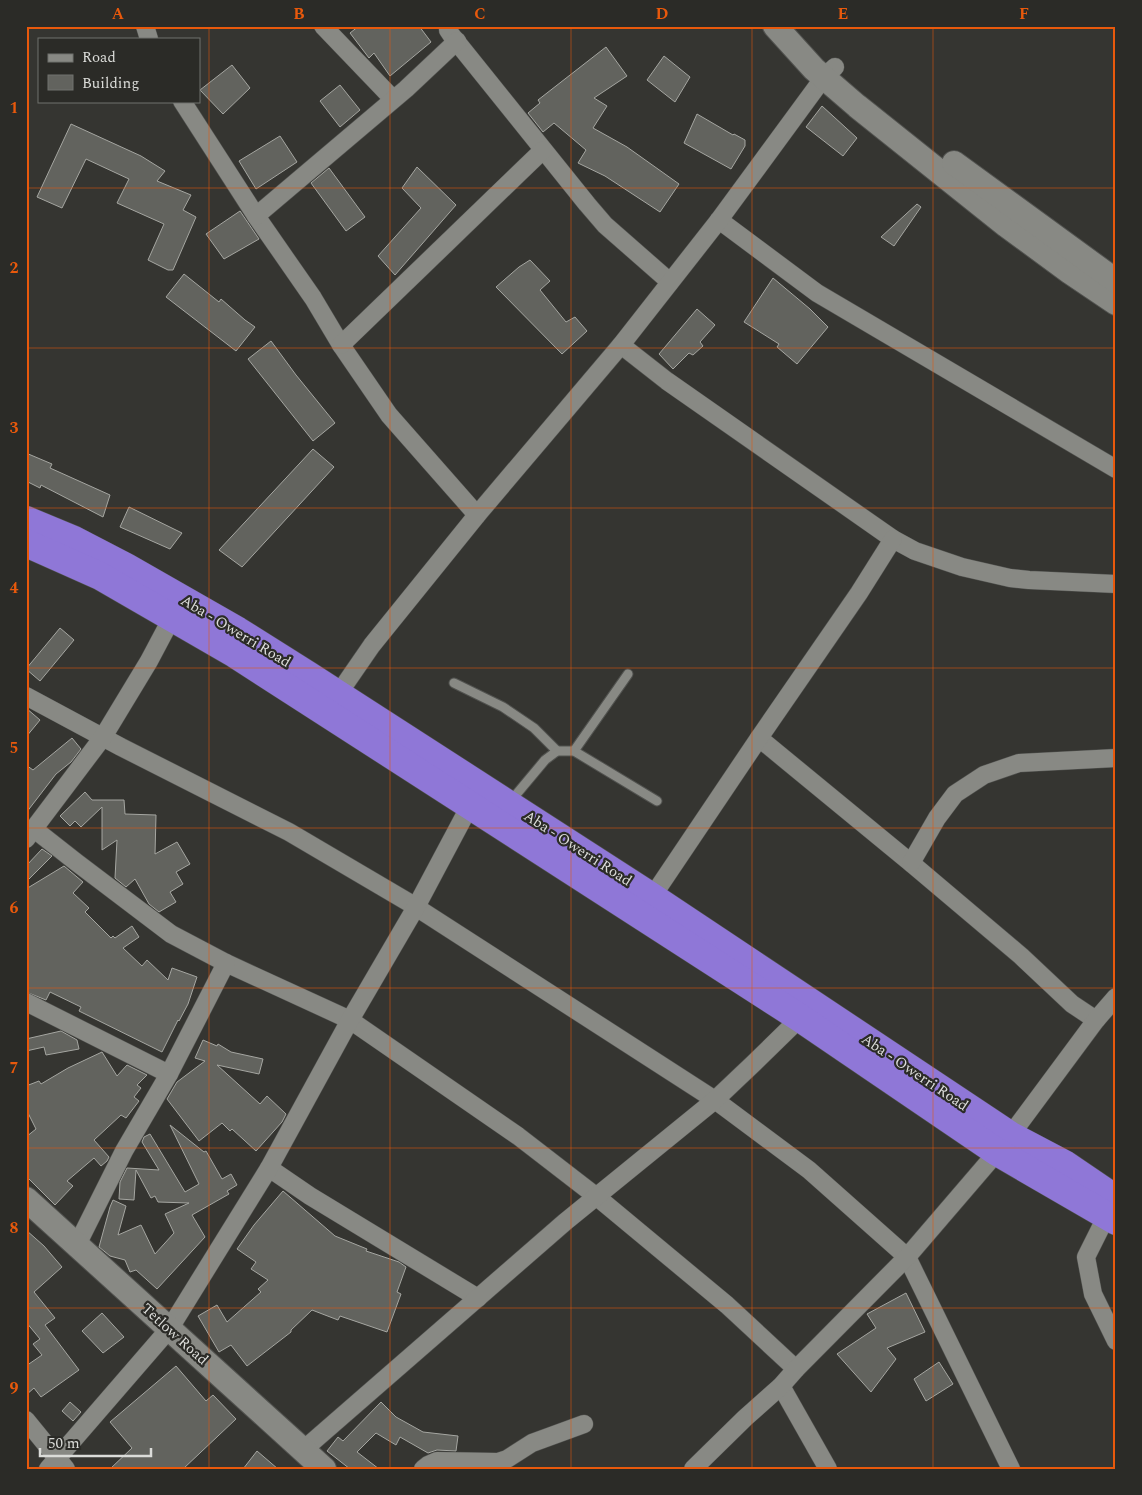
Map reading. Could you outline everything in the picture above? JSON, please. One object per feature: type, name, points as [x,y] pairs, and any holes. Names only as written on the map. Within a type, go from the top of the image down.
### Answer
[{"type":"highway","name":"Aba - Owerri Road","points":[[26,520],[74,540],[126,567],[177,609]]},
{"type":"highway","name":"Aba - Owerri Road","points":[[26,543],[177,609],[238,631],[332,703],[476,795],[800,1018],[1004,1144],[1066,1165],[1113,1212]]},
{"type":"highway","name":"Aba - Owerri Road","points":[[476,795],[509,804],[652,897],[1004,1144]]},
{"type":"main road","points":[[775,26],[814,69],[830,72],[858,87],[971,176],[1116,281]]},
{"type":"main road","points":[[795,26],[857,106],[1006,225],[1116,303]]},
{"type":"main road","name":"Tetlow Road","points":[[26,1199],[324,1469]]},
{"type":"street","points":[[145,26],[149,38]]},
{"type":"street","points":[[323,26],[394,100]]},
{"type":"street","points":[[256,216],[394,100],[452,34],[605,225],[670,282]]},
{"type":"street","points":[[332,703],[372,645],[477,515],[621,346],[719,220],[830,72]]},
{"type":"street","points":[[183,102],[256,216],[313,298],[341,345],[389,415],[477,515]]},
{"type":"street","points":[[341,345],[543,150]]},
{"type":"street","points":[[719,220],[817,293],[1116,469]]},
{"type":"street","points":[[621,346],[667,381],[894,539],[915,551],[962,566],[1010,578],[1116,584]]},
{"type":"street","points":[[652,897],[894,539]]},
{"type":"street","points":[[177,609],[149,661],[103,737],[30,834],[76,862],[171,934],[226,963],[350,1020],[518,1136],[597,1197],[727,1305],[796,1369]]},
{"type":"street","points":[[26,696],[289,832],[416,907],[714,1100],[809,1170],[907,1257],[1011,1469]]},
{"type":"street","points":[[759,738],[912,863],[1021,956],[1072,1004],[1096,1020]]},
{"type":"street","points":[[912,863],[938,818],[955,794],[984,775],[1019,763],[1116,758]]},
{"type":"street","points":[[26,1420],[57,1465],[170,1328],[269,1168],[350,1020],[416,907],[476,795]]},
{"type":"street","points":[[77,1245],[124,1151],[169,1074],[226,963]]},
{"type":"street","points":[[693,1469],[781,1386],[907,1257],[1004,1144],[1096,1020],[1116,997]]},
{"type":"street","points":[[26,1002],[169,1074]]},
{"type":"street","points":[[302,1451],[565,1222],[714,1100],[800,1018]]},
{"type":"street","points":[[269,1168],[310,1196],[478,1298]]},
{"type":"street","points":[[1113,1212],[1086,1257],[1093,1294],[1116,1341]]},
{"type":"street","points":[[781,1386],[828,1469]]},
{"type":"street","points":[[423,1469],[437,1461],[498,1462],[532,1443],[584,1424]]},
{"type":"lane","points":[[574,751],[628,674]]},
{"type":"lane","points":[[454,683],[503,707],[534,728],[557,751]]},
{"type":"lane","points":[[509,804],[544,760],[557,751],[574,751],[657,801]]},
{"type":"building","points":[[359,26],[419,26],[431,42],[390,76],[374,53],[369,58],[350,33]]},
{"type":"building","points":[[606,47],[627,76],[594,98],[607,106],[593,128],[627,147],[679,184],[660,212],[605,176],[578,163],[586,150],[554,123],[543,132],[528,113],[540,103],[538,100]]},
{"type":"building","points":[[664,56],[690,77],[675,102],[647,80]]},
{"type":"building","points":[[232,65],[250,88],[223,114],[200,90]]},
{"type":"building","points":[[340,85],[360,110],[340,127],[320,101]]},
{"type":"building","points":[[822,106],[857,138],[843,156],[806,127]]},
{"type":"building","points":[[697,114],[745,140],[745,146],[731,169],[684,143]]},
{"type":"building","points":[[71,124],[141,156],[165,171],[157,181],[191,195],[183,210],[196,217],[173,270],[168,270],[148,260],[164,224],[117,203],[129,179],[86,159],[62,208],[37,197]]},
{"type":"building","points":[[280,136],[297,162],[256,189],[239,161]]},
{"type":"building","points":[[417,167],[456,205],[395,275],[378,256],[421,208],[402,188]]},
{"type":"building","points":[[329,168],[365,217],[346,231],[311,183]]},
{"type":"building","points":[[917,204],[921,207],[894,246],[881,237]]},
{"type":"building","points":[[240,211],[259,239],[224,259],[206,234]]},
{"type":"building","points":[[530,260],[550,281],[540,290],[566,322],[575,317],[587,331],[562,354],[496,287]]},
{"type":"building","points":[[184,274],[219,302],[221,299],[255,327],[236,351],[166,297]]},
{"type":"building","points":[[773,278],[828,327],[797,364],[777,347],[779,344],[744,322]]},
{"type":"building","points":[[697,309],[715,325],[700,342],[703,346],[693,355],[689,353],[673,369],[659,354]]},
{"type":"building","points":[[271,341],[335,423],[313,441],[248,359]]},
{"type":"building","points":[[313,449],[334,467],[242,567],[219,550]]},
{"type":"building","points":[[26,453],[52,464],[50,468],[110,495],[103,517],[41,485],[40,488],[26,481]]},
{"type":"building","points":[[129,507],[182,533],[170,549],[120,527]]},
{"type":"building","points":[[60,628],[74,640],[40,681],[26,669]]},
{"type":"building","points":[[26,708],[40,720],[26,737]]},
{"type":"building","points":[[72,738],[81,749],[71,762],[56,774],[26,813],[26,765],[33,770]]},
{"type":"building","points":[[85,792],[92,800],[124,800],[125,814],[156,815],[155,854],[177,842],[190,864],[176,872],[183,884],[170,892],[176,902],[159,912],[149,904],[135,879],[126,887],[115,878],[117,840],[102,850],[102,807],[81,827],[75,821],[70,826],[60,816]]},
{"type":"building","points":[[42,849],[52,856],[26,882],[26,866]]},
{"type":"building","points":[[64,866],[83,882],[73,893],[89,908],[85,912],[111,938],[113,936],[115,938],[132,926],[139,937],[123,948],[142,966],[147,960],[168,980],[172,968],[197,977],[188,1004],[162,1052],[79,1011],[81,1007],[50,992],[46,1000],[26,992],[26,889]]},
{"type":"building","points":[[61,1031],[77,1040],[79,1049],[46,1055],[44,1047],[26,1051],[26,1039]]},
{"type":"building","points":[[203,1040],[217,1046],[218,1044],[231,1052],[263,1059],[259,1074],[217,1065],[260,1104],[267,1096],[286,1114],[282,1122],[256,1151],[232,1129],[230,1131],[222,1123],[199,1141],[167,1099],[177,1082],[205,1061],[195,1058]]},
{"type":"building","points":[[102,1052],[117,1076],[127,1065],[147,1075],[137,1085],[141,1088],[134,1097],[139,1101],[126,1118],[121,1115],[94,1140],[109,1157],[107,1161],[101,1166],[94,1158],[67,1181],[73,1186],[55,1205],[26,1176],[26,1137],[36,1129],[26,1109],[26,1086],[39,1081],[41,1084],[68,1068]]},
{"type":"building","points":[[170,1125],[204,1152],[206,1151],[222,1179],[231,1174],[237,1185],[227,1191],[229,1194],[192,1215],[205,1237],[157,1289],[136,1270],[130,1272],[125,1260],[110,1256],[99,1247],[113,1200],[126,1206],[118,1235],[141,1225],[155,1254],[174,1233],[165,1214],[189,1203],[158,1202],[155,1196],[151,1198],[136,1170],[134,1200],[119,1199],[120,1182],[127,1168],[159,1170],[142,1142],[144,1137],[150,1134],[185,1192],[199,1184]]},
{"type":"building","points":[[283,1191],[335,1236],[367,1249],[366,1251],[399,1262],[406,1267],[397,1292],[401,1294],[387,1332],[340,1316],[338,1320],[312,1310],[291,1332],[247,1366],[231,1345],[219,1352],[198,1316],[217,1305],[227,1322],[261,1292],[258,1289],[268,1280],[251,1269],[256,1262],[237,1249],[254,1225]]},
{"type":"building","points":[[26,1230],[44,1246],[62,1267],[34,1292],[55,1318],[45,1325],[79,1370],[41,1397],[34,1388],[26,1395],[26,1366],[42,1355],[33,1344],[40,1339],[26,1322]]},
{"type":"building","points":[[906,1293],[925,1332],[887,1348],[896,1359],[871,1392],[837,1354],[876,1328],[867,1314]]},
{"type":"building","points":[[102,1313],[124,1337],[103,1353],[82,1331]]},
{"type":"building","points":[[939,1362],[953,1384],[926,1401],[914,1379]]},
{"type":"building","points":[[176,1366],[206,1401],[213,1395],[236,1419],[183,1469],[110,1469],[132,1448],[110,1422]]},
{"type":"building","points":[[70,1402],[81,1412],[73,1421],[62,1411]]},
{"type":"building","points":[[381,1402],[396,1417],[423,1432],[458,1436],[456,1451],[437,1450],[428,1453],[400,1437],[396,1445],[376,1433],[357,1452],[379,1469],[350,1469],[327,1451],[338,1437],[343,1441]]},
{"type":"building","points":[[257,1451],[278,1469],[243,1469]]}]
